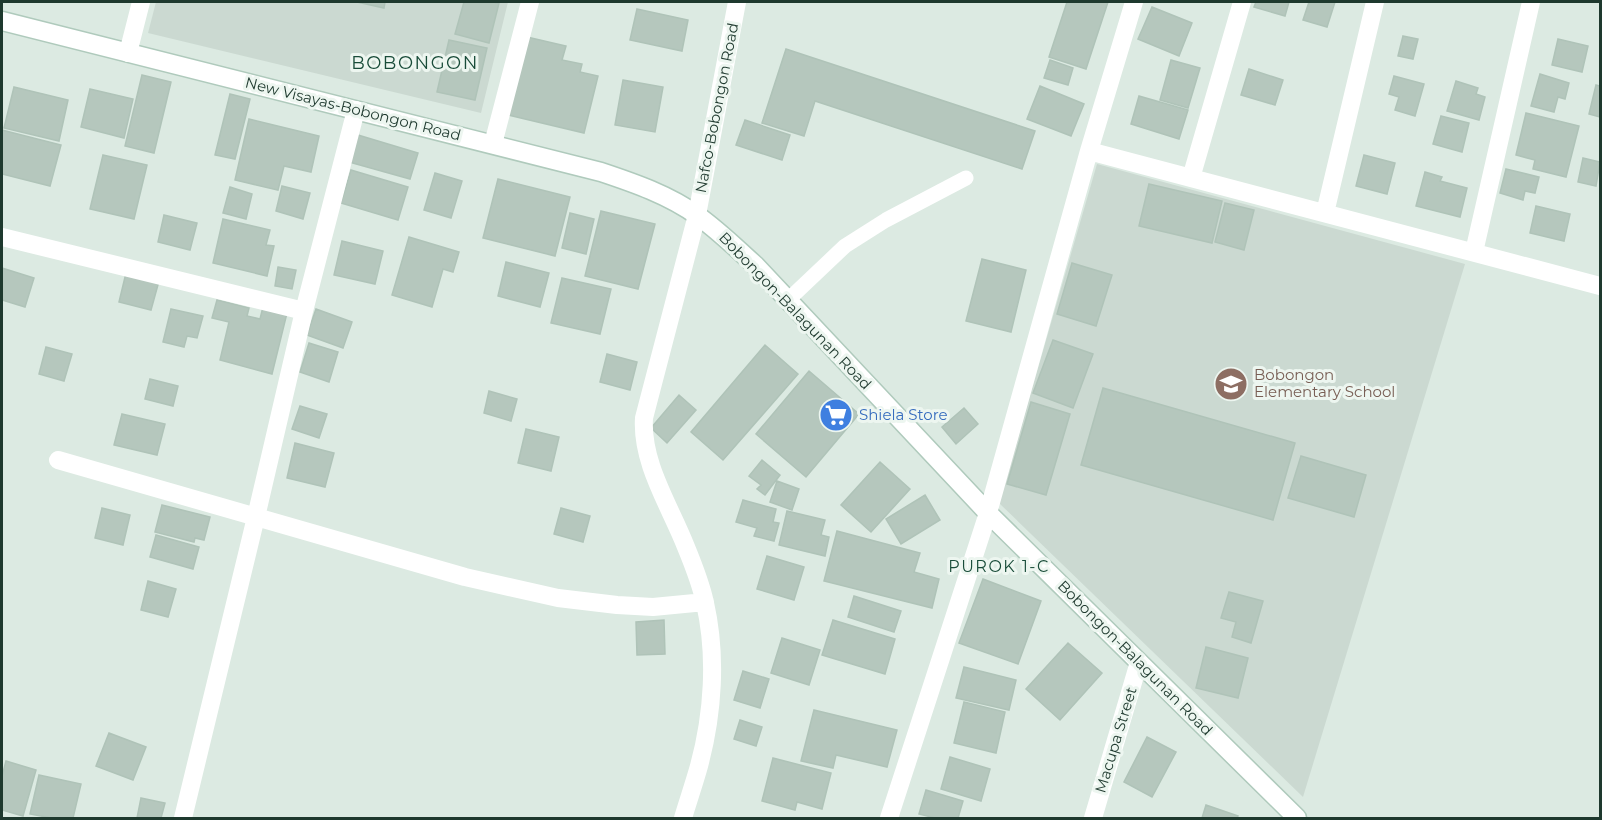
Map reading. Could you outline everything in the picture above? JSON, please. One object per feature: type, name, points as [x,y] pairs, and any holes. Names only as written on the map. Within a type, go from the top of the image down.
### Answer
[{"type":"street","points":[[128,53],[141,2]]},
{"type":"street","points":[[493,144],[530,2]]},
{"type":"street","name":"Nafco-Bobongon Road","points":[[683,819],[699,765],[708,721],[712,671],[711,637],[705,602],[687,548],[654,472],[645,447],[643,432],[644,418],[697,215],[737,2]]},
{"type":"street","points":[[889,819],[988,513],[1089,151],[1134,2]]},
{"type":"street","points":[[1191,178],[1242,2]]},
{"type":"street","points":[[1325,213],[1375,2]]},
{"type":"street","points":[[1474,252],[1531,2]]},
{"type":"street","name":"New Visayas-Bobongon Road","points":[[2,21],[601,172],[635,183],[668,198],[697,215]]},
{"type":"street","points":[[183,819],[304,311],[356,110]]},
{"type":"street","points":[[1089,151],[1600,286]]},
{"type":"street","name":"Bobongon-Balagunan Road","points":[[697,215],[725,237],[788,300],[988,513],[1297,819]]},
{"type":"street","points":[[2,237],[304,311]]},
{"type":"street","points":[[58,460],[465,577],[558,598],[653,607],[705,602]]},
{"type":"street","name":"Macupa Street","points":[[1093,819],[1139,663]]},
{"type":"lane","points":[[788,300],[845,246],[886,220],[966,178]]},
{"type":"shaded area","points":[[156,2],[508,2],[481,113],[148,33]]},
{"type":"shaded area","name":"Bobongon Elementary School","points":[[1097,164],[1465,264],[1303,797],[999,503]]},
{"type":"building","points":[[357,2],[385,2],[384,8]]},
{"type":"building","points":[[464,2],[499,3],[489,43],[455,34]]},
{"type":"building","points":[[1067,2],[1108,2],[1086,69],[1049,57]]},
{"type":"building","points":[[1256,2],[1289,2],[1285,16],[1254,7]]},
{"type":"building","points":[[1309,2],[1335,2],[1327,27],[1303,20]]},
{"type":"building","points":[[1152,7],[1192,23],[1179,56],[1138,39]]},
{"type":"building","points":[[637,9],[688,20],[682,51],[630,40]]},
{"type":"building","points":[[1403,36],[1418,39],[1413,59],[1398,56]]},
{"type":"building","points":[[527,37],[566,46],[562,60],[582,64],[580,72],[598,76],[584,133],[508,115]]},
{"type":"building","points":[[1558,39],[1588,46],[1582,72],[1552,65]]},
{"type":"building","points":[[449,40],[487,48],[475,100],[437,92]]},
{"type":"building","points":[[786,49],[1035,131],[1022,169],[815,101],[804,136],[762,123]]},
{"type":"building","points":[[1050,60],[1073,68],[1068,85],[1044,78]]},
{"type":"building","points":[[1171,60],[1200,68],[1188,108],[1160,100]]},
{"type":"building","points":[[1249,69],[1283,80],[1275,105],[1241,95]]},
{"type":"building","points":[[1540,74],[1569,83],[1565,99],[1558,97],[1554,112],[1531,106]]},
{"type":"building","points":[[142,75],[171,82],[154,153],[125,146]]},
{"type":"building","points":[[1394,76],[1424,84],[1415,116],[1395,110],[1399,97],[1389,94]]},
{"type":"building","points":[[623,80],[663,87],[655,132],[615,125]]},
{"type":"building","points":[[1456,81],[1478,88],[1476,94],[1485,97],[1479,120],[1447,111]]},
{"type":"building","points":[[1596,85],[1600,86],[1600,117],[1589,114]]},
{"type":"building","points":[[1040,86],[1084,104],[1071,136],[1027,119]]},
{"type":"building","points":[[14,87],[68,100],[59,141],[4,128]]},
{"type":"building","points":[[90,89],[133,99],[124,138],[81,127]]},
{"type":"building","points":[[230,94],[250,99],[235,159],[215,155]]},
{"type":"building","points":[[1139,96],[1188,110],[1179,139],[1131,124]]},
{"type":"building","points":[[1526,113],[1579,126],[1566,177],[1533,169],[1535,160],[1516,155]]},
{"type":"building","points":[[1441,116],[1469,123],[1462,152],[1433,144]]},
{"type":"building","points":[[249,119],[319,136],[311,172],[284,166],[278,190],[235,180]]},
{"type":"building","points":[[745,120],[790,135],[782,160],[736,145]]},
{"type":"building","points":[[2,130],[61,145],[50,186],[2,174]]},
{"type":"building","points":[[358,135],[418,153],[410,179],[349,162]]},
{"type":"building","points":[[103,155],[147,165],[134,219],[90,209]]},
{"type":"building","points":[[1364,155],[1395,163],[1387,194],[1356,186]]},
{"type":"building","points":[[1583,158],[1600,162],[1596,186],[1578,182]]},
{"type":"building","points":[[1506,169],[1539,177],[1535,193],[1525,191],[1523,200],[1500,193]]},
{"type":"building","points":[[351,170],[408,187],[398,220],[341,203]]},
{"type":"building","points":[[1425,172],[1442,177],[1440,181],[1467,188],[1460,217],[1416,206]]},
{"type":"building","points":[[435,173],[462,181],[451,218],[424,210]]},
{"type":"building","points":[[498,179],[570,197],[555,256],[483,238]]},
{"type":"building","points":[[1149,184],[1222,201],[1212,243],[1139,226]]},
{"type":"building","points":[[282,186],[310,193],[303,219],[276,211]]},
{"type":"building","points":[[230,187],[252,194],[246,219],[223,213]]},
{"type":"building","points":[[1225,203],[1254,210],[1244,250],[1215,242]]},
{"type":"building","points":[[1536,206],[1570,214],[1564,241],[1530,233]]},
{"type":"building","points":[[601,211],[655,224],[638,289],[585,276]]},
{"type":"building","points":[[570,213],[594,219],[586,254],[562,248]]},
{"type":"building","points":[[164,215],[197,223],[190,250],[158,242]]},
{"type":"building","points":[[223,219],[270,230],[266,245],[274,246],[267,276],[213,263]]},
{"type":"building","points":[[409,237],[459,252],[453,272],[443,269],[432,307],[392,295]]},
{"type":"building","points":[[342,241],[383,251],[375,284],[334,275]]},
{"type":"building","points":[[982,259],[1026,270],[1011,332],[966,321]]},
{"type":"building","points":[[506,262],[549,273],[540,307],[498,296]]},
{"type":"building","points":[[1072,263],[1112,275],[1096,326],[1057,314]]},
{"type":"building","points":[[278,267],[296,270],[292,289],[275,286]]},
{"type":"building","points":[[2,268],[34,278],[25,307],[2,300]]},
{"type":"building","points":[[126,273],[159,281],[151,310],[119,302]]},
{"type":"building","points":[[562,278],[611,289],[600,334],[551,323]]},
{"type":"building","points":[[217,300],[249,308],[247,316],[260,319],[263,307],[287,313],[272,374],[220,360],[229,322],[212,318]]},
{"type":"building","points":[[171,309],[203,316],[197,338],[187,336],[184,347],[163,342]]},
{"type":"building","points":[[316,309],[352,322],[343,348],[307,335]]},
{"type":"building","points":[[1053,340],[1093,354],[1073,408],[1033,393]]},
{"type":"building","points":[[309,343],[338,352],[329,382],[300,372]]},
{"type":"building","points":[[765,345],[798,374],[723,460],[691,432]]},
{"type":"building","points":[[46,347],[72,354],[64,381],[39,374]]},
{"type":"building","points":[[607,354],[637,362],[630,390],[600,382]]},
{"type":"building","points":[[809,371],[859,414],[806,477],[756,434]]},
{"type":"building","points":[[150,379],[178,386],[173,406],[145,399]]},
{"type":"building","points":[[1103,388],[1295,443],[1273,520],[1081,465]]},
{"type":"building","points":[[489,391],[517,399],[511,421],[484,413]]},
{"type":"building","points":[[679,395],[696,410],[667,443],[651,428]]},
{"type":"building","points":[[1031,402],[1070,414],[1046,495],[1007,484]]},
{"type":"building","points":[[300,406],[327,414],[319,438],[292,429]]},
{"type":"building","points":[[964,408],[978,424],[956,444],[942,427]]},
{"type":"building","points":[[122,414],[165,424],[157,455],[114,445]]},
{"type":"building","points":[[526,429],[559,437],[551,471],[518,463]]},
{"type":"building","points":[[295,443],[334,453],[325,487],[287,478]]},
{"type":"building","points":[[1301,456],[1366,475],[1354,517],[1288,498]]},
{"type":"building","points":[[762,460],[780,475],[765,495],[757,489],[761,485],[749,476]]},
{"type":"building","points":[[880,462],[910,489],[871,532],[841,505]]},
{"type":"building","points":[[777,481],[799,489],[792,510],[770,502]]},
{"type":"building","points":[[925,495],[940,520],[901,544],[886,519]]},
{"type":"building","points":[[743,500],[776,509],[773,522],[779,523],[774,541],[754,536],[757,528],[736,522]]},
{"type":"building","points":[[162,505],[210,517],[204,540],[195,538],[194,542],[155,532]]},
{"type":"building","points":[[102,508],[130,515],[123,545],[95,538]]},
{"type":"building","points":[[561,508],[590,516],[583,542],[554,534]]},
{"type":"building","points":[[787,511],[825,520],[821,535],[829,537],[825,556],[779,545]]},
{"type":"building","points":[[837,531],[920,553],[914,572],[939,579],[932,608],[824,581]]},
{"type":"building","points":[[156,535],[199,547],[193,569],[150,557]]},
{"type":"building","points":[[767,556],[804,567],[794,600],[757,589]]},
{"type":"building","points":[[983,579],[1041,601],[1018,664],[959,643]]},
{"type":"building","points":[[148,581],[176,589],[168,617],[141,610]]},
{"type":"building","points":[[1229,592],[1263,601],[1251,643],[1232,637],[1236,622],[1221,618]]},
{"type":"building","points":[[854,596],[901,611],[894,632],[848,617]]},
{"type":"building","points":[[664,620],[665,654],[637,655],[636,622]]},
{"type":"building","points":[[833,620],[895,639],[885,674],[822,655]]},
{"type":"building","points":[[782,638],[820,650],[809,685],[771,673]]},
{"type":"building","points":[[1068,643],[1102,673],[1060,720],[1026,689]]},
{"type":"building","points":[[1206,647],[1248,658],[1238,698],[1196,688]]},
{"type":"building","points":[[964,667],[1016,680],[1009,710],[956,698]]},
{"type":"building","points":[[743,671],[769,679],[760,708],[734,700]]},
{"type":"building","points":[[964,702],[1005,712],[996,753],[954,743]]},
{"type":"building","points":[[814,710],[897,730],[887,767],[836,755],[833,768],[801,761]]},
{"type":"building","points":[[740,720],[762,727],[756,746],[734,739]]},
{"type":"building","points":[[109,733],[146,747],[133,780],[96,766]]},
{"type":"building","points":[[1147,737],[1176,752],[1152,797],[1124,782]]},
{"type":"building","points":[[950,757],[990,769],[981,801],[941,789]]},
{"type":"building","points":[[773,758],[831,773],[822,809],[797,802],[795,810],[762,801]]},
{"type":"building","points":[[6,761],[36,770],[23,816],[2,810],[2,776]]},
{"type":"building","points":[[39,775],[81,784],[73,818],[51,818],[30,814]]},
{"type":"building","points":[[926,790],[963,801],[958,818],[935,818],[919,814]]},
{"type":"building","points":[[141,798],[165,803],[161,818],[137,818]]},
{"type":"building","points":[[1206,805],[1238,816],[1237,818],[1202,818]]},
{"type":"place","name":"Bobongon Elementary School","points":[[1231,384]]},
{"type":"place","name":"Shiela Store","points":[[836,415]]},
{"type":"district","name":"BOBONGON","points":[[415,63]]},
{"type":"district","name":"PUROK 1-C","points":[[999,566]]}]
